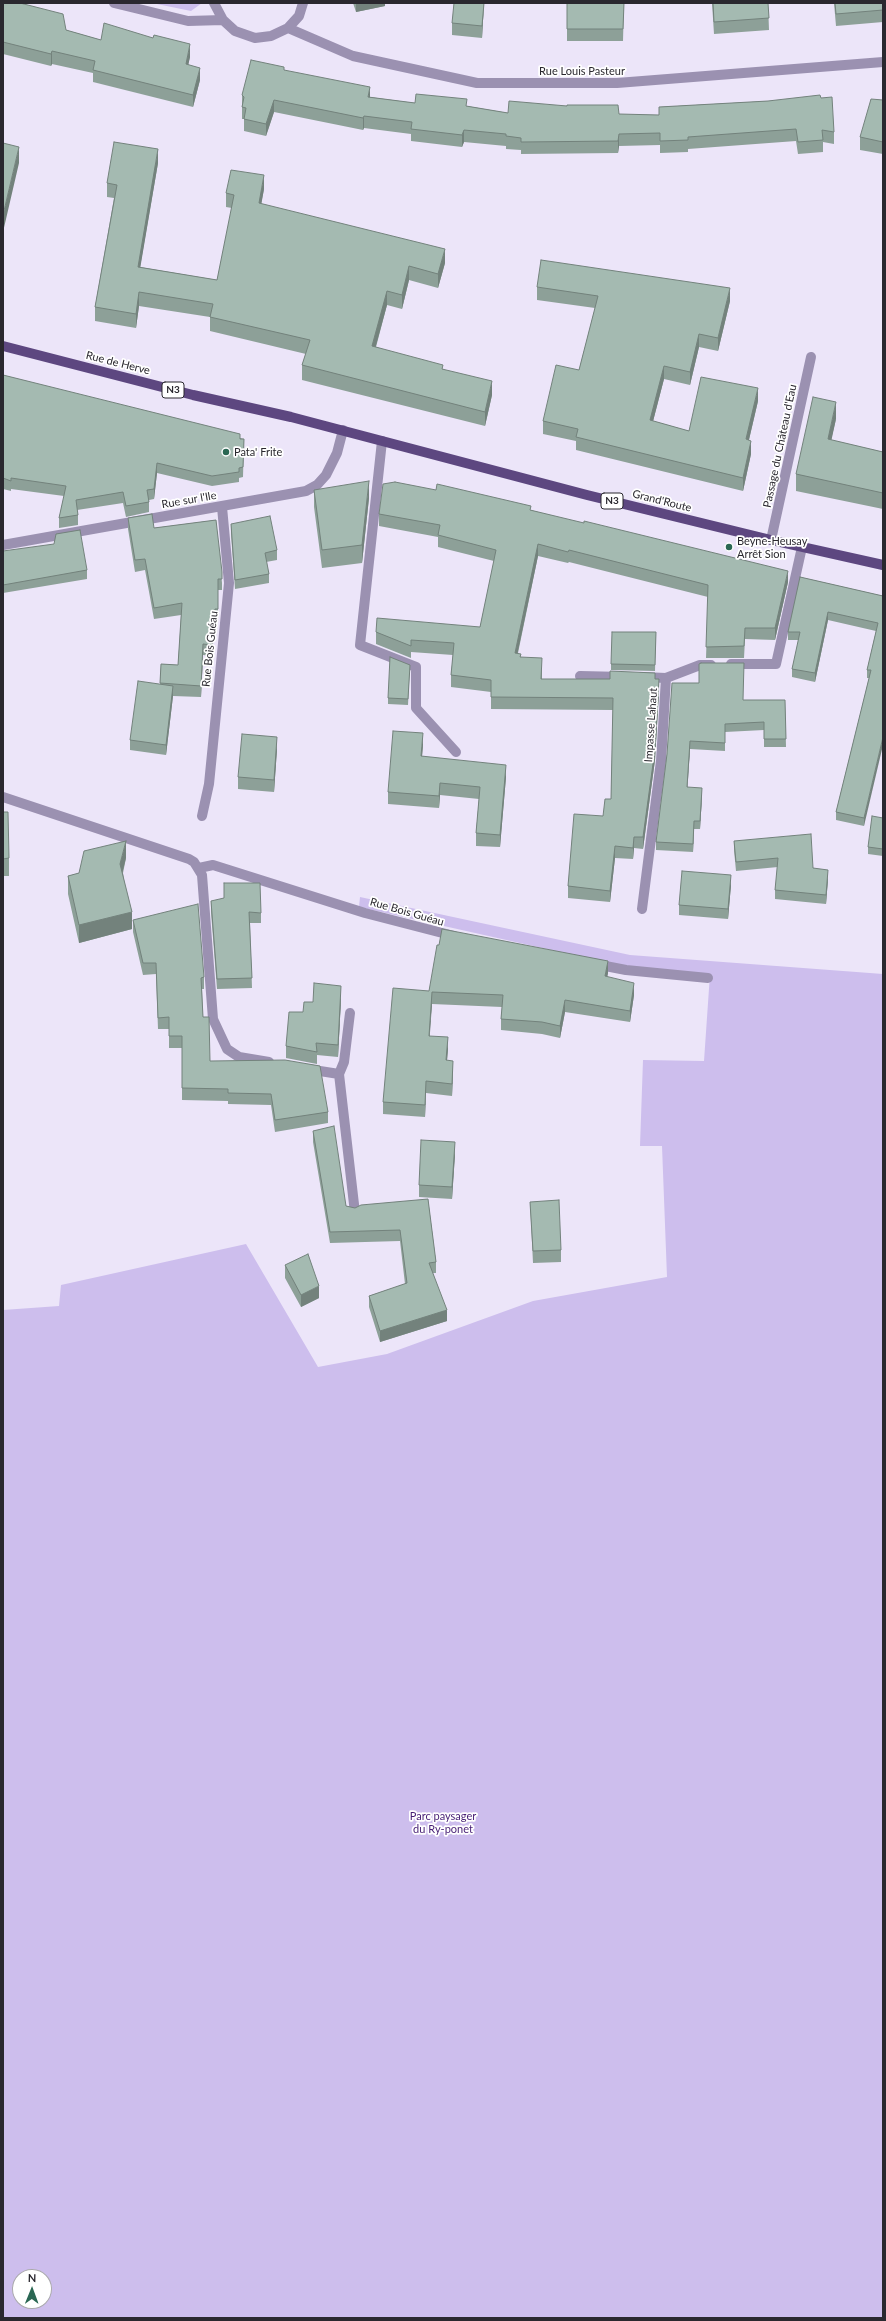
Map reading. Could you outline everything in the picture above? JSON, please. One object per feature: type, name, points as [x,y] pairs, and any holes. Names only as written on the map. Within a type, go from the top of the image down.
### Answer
[{"type":"main road","name":"Rue de Herve","points":[[3,346],[343,430]]},
{"type":"main road","name":"Grand'Route","points":[[343,430],[771,540],[883,565]]},
{"type":"street","points":[[114,3],[188,21],[223,20]]},
{"type":"street","points":[[214,3],[223,20],[235,31],[255,38],[271,36],[288,28],[299,16],[303,3]]},
{"type":"street","name":"Rue Louis Pasteur","points":[[288,28],[353,56],[477,82],[616,83],[883,62]]},
{"type":"street","name":"Passage du Château d'Eau","points":[[771,540],[811,357]]},
{"type":"street","name":"Rue sur l'Ile","points":[[3,545],[296,494],[317,486],[332,464],[343,430]]},
{"type":"street","points":[[382,441],[360,645],[416,667],[416,708],[456,752]]},
{"type":"street","name":"Rue Bois Guéau","points":[[202,816],[209,784],[229,583],[222,507]]},
{"type":"street","name":"Impasse Lahaut","points":[[642,909],[660,775],[666,678],[700,665],[776,664],[802,547]]},
{"type":"street","points":[[580,676],[666,678]]},
{"type":"street","points":[[3,797],[189,859],[199,868],[203,890],[213,1019],[227,1049],[239,1057],[277,1064]]},
{"type":"street","name":"Rue Bois Guéau","points":[[199,868],[212,864],[365,913],[437,933],[468,939]]},
{"type":"street","points":[[582,962],[626,970],[708,978]]},
{"type":"street","points":[[350,1013],[344,1062],[339,1074],[355,1213]]},
{"type":"street","points":[[300,1068],[339,1074]]},
{"type":"green space","points":[[152,3],[202,3],[191,11]]},
{"type":"green space","name":"Parc paysager du Ry-ponet","points":[[360,897],[630,955],[883,974],[883,2318],[3,2318],[3,1310],[59,1306],[61,1285],[246,1244],[318,1367],[387,1354],[533,1301],[667,1277],[662,1146],[640,1146],[643,1060],[704,1061],[710,974],[627,967],[359,907]]},
{"type":"building","points":[[3,3],[20,3],[63,14],[66,30],[101,40],[104,23],[153,38],[154,35],[190,44],[186,64],[200,68],[193,95],[93,70],[95,61],[52,51],[51,54],[3,42]]},
{"type":"building","points":[[454,3],[484,3],[482,26],[452,23]]},
{"type":"building","points":[[567,3],[624,3],[623,29],[567,29]]},
{"type":"building","points":[[713,3],[768,3],[769,18],[714,22]]},
{"type":"building","points":[[835,3],[883,3],[883,10],[836,14]]},
{"type":"building","points":[[251,60],[284,67],[284,70],[370,87],[368,97],[415,103],[416,94],[467,99],[466,106],[508,113],[509,101],[567,106],[618,105],[619,114],[659,115],[659,107],[768,101],[820,95],[821,98],[832,97],[834,132],[822,130],[823,140],[798,142],[796,129],[688,137],[688,140],[660,141],[660,133],[619,134],[618,141],[521,142],[521,138],[506,136],[506,134],[464,130],[462,135],[411,129],[412,122],[364,116],[363,118],[274,100],[266,124],[244,119],[246,108],[242,107],[244,97],[242,95]]},
{"type":"building","points":[[871,99],[883,100],[883,142],[860,137]]},
{"type":"building","points":[[114,142],[158,149],[138,267],[217,280],[234,195],[226,193],[231,170],[264,175],[259,203],[445,249],[438,274],[409,266],[402,295],[387,291],[372,346],[443,365],[442,369],[492,381],[485,412],[302,365],[310,340],[210,317],[213,304],[139,292],[136,314],[95,307],[117,185],[107,183]]},
{"type":"building","points":[[3,143],[19,147],[3,215]]},
{"type":"building","points":[[541,260],[730,288],[718,338],[699,334],[690,372],[664,366],[650,420],[689,431],[701,377],[758,388],[746,439],[751,441],[743,478],[576,437],[578,429],[543,421],[556,365],[579,370],[598,296],[537,287]]},
{"type":"building","points":[[3,375],[240,434],[240,439],[244,439],[243,467],[239,468],[239,472],[212,476],[157,463],[154,489],[147,490],[149,502],[126,506],[123,492],[76,500],[78,515],[59,518],[66,486],[11,478],[11,481],[3,478]]},
{"type":"building","points":[[813,397],[836,402],[828,439],[883,452],[883,493],[796,474]]},
{"type":"building","points":[[369,481],[362,545],[322,550],[314,490]]},
{"type":"building","points":[[395,482],[436,490],[437,484],[531,506],[530,510],[584,523],[584,521],[788,571],[775,628],[745,628],[744,646],[706,647],[708,585],[569,550],[568,552],[538,544],[515,653],[521,654],[520,657],[542,658],[541,679],[610,679],[610,671],[655,673],[655,679],[659,679],[655,749],[643,837],[634,837],[633,848],[615,846],[610,891],[568,886],[574,814],[603,816],[605,799],[611,799],[613,698],[491,697],[491,680],[451,675],[454,643],[411,640],[411,646],[376,632],[377,618],[480,627],[496,550],[438,535],[440,525],[379,514],[383,484]]},
{"type":"building","points":[[152,514],[154,528],[216,520],[222,579],[218,579],[218,609],[215,609],[212,645],[203,644],[201,686],[160,683],[161,664],[178,665],[182,603],[154,608],[145,559],[135,560],[128,518]]},
{"type":"building","points":[[270,516],[277,550],[265,553],[269,574],[235,580],[231,524]]},
{"type":"building","points":[[80,530],[87,570],[3,585],[3,551],[54,544],[56,534]]},
{"type":"building","points":[[800,577],[883,596],[883,737],[864,818],[836,812],[871,670],[867,670],[878,623],[828,612],[815,673],[792,669],[800,632],[788,632]]},
{"type":"building","points":[[612,632],[656,632],[655,665],[611,664]]},
{"type":"building","points":[[390,657],[410,665],[408,699],[388,698]]},
{"type":"building","points":[[744,663],[743,700],[785,700],[786,739],[764,739],[764,722],[725,724],[725,743],[690,741],[687,787],[702,788],[700,821],[694,821],[693,844],[656,842],[667,754],[672,683],[699,683],[699,664]]},
{"type":"building","points":[[138,681],[173,686],[166,745],[130,740]]},
{"type":"building","points":[[393,731],[423,733],[421,756],[506,765],[500,835],[476,833],[480,787],[440,783],[439,796],[388,792]]},
{"type":"building","points":[[242,734],[277,737],[274,780],[238,777]]},
{"type":"building","points":[[3,812],[8,812],[9,858],[3,859]]},
{"type":"building","points":[[872,816],[883,818],[883,849],[868,847]]},
{"type":"building","points":[[811,834],[813,868],[828,870],[826,895],[775,890],[778,858],[736,862],[734,841]]},
{"type":"building","points":[[126,841],[120,864],[132,912],[79,925],[68,876],[79,873],[84,851]]},
{"type":"building","points":[[682,871],[731,875],[728,909],[679,905]]},
{"type":"building","points":[[224,883],[260,883],[261,913],[249,912],[252,978],[217,979],[211,901],[224,898]]},
{"type":"building","points":[[198,904],[204,977],[201,978],[203,1017],[209,1017],[210,1061],[285,1060],[320,1066],[328,1112],[275,1120],[271,1094],[228,1093],[228,1089],[182,1088],[182,1036],[169,1036],[169,1017],[158,1018],[156,963],[143,963],[133,920]]},
{"type":"building","points":[[442,929],[608,961],[605,976],[634,983],[630,1011],[565,1000],[560,1026],[542,1022],[501,1019],[503,995],[432,992],[429,1036],[448,1037],[446,1060],[453,1061],[452,1084],[426,1081],[425,1105],[383,1102],[393,988],[429,991],[437,945],[439,945]]},
{"type":"building","points":[[314,983],[341,986],[338,1045],[316,1043],[317,1052],[286,1046],[289,1012],[303,1012],[304,1002],[313,1002]]},
{"type":"building","points":[[334,1126],[346,1206],[355,1208],[361,1205],[428,1199],[436,1262],[429,1263],[447,1310],[380,1331],[369,1296],[407,1283],[400,1230],[330,1232],[313,1131]]},
{"type":"building","points":[[421,1140],[455,1142],[452,1187],[419,1185]]},
{"type":"building","points":[[559,1200],[561,1250],[533,1251],[530,1202]]},
{"type":"building","points":[[308,1254],[319,1286],[301,1295],[285,1265]]},
{"type":"place","name":"Pata' Frite","points":[[226,452]]},
{"type":"place","name":"Beyne-Heusay Arrêt Sion","points":[[729,547]]}]
